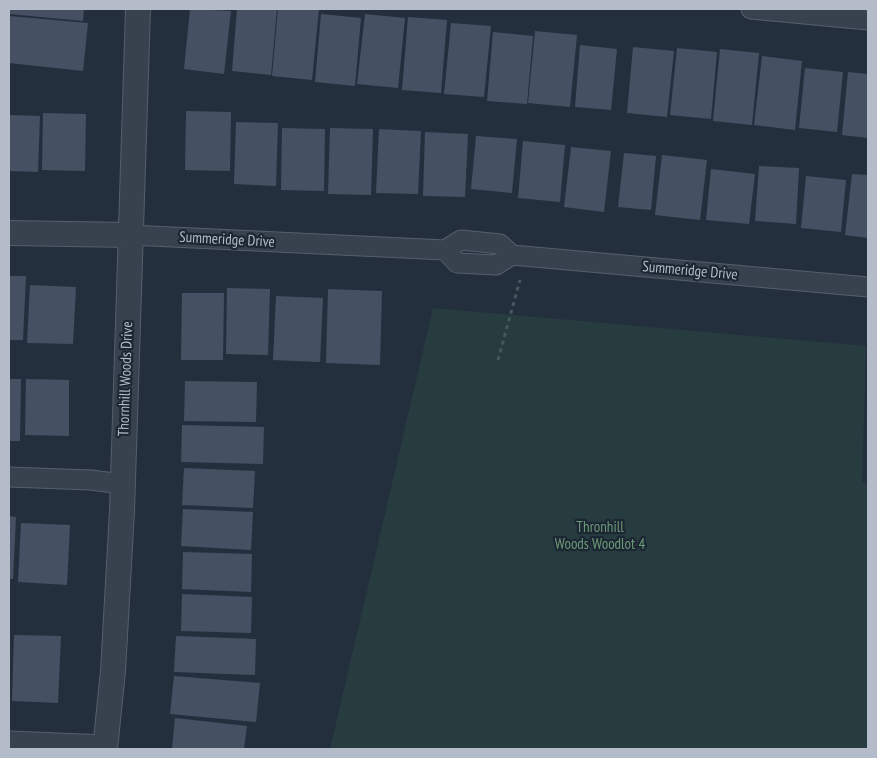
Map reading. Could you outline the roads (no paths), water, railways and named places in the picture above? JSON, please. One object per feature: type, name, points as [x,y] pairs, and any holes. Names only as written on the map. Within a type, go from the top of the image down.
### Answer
[{"type":"street","name":"Thornhill Woods Drive","points":[[105,747],[113,671],[122,511],[138,9]]},
{"type":"street","points":[[751,9],[868,20]]},
{"type":"street","name":"Summeridge Drive","points":[[9,233],[130,235],[445,250],[461,240],[500,244],[512,254],[868,287]]},
{"type":"street","points":[[9,476],[91,480],[122,484]]},
{"type":"street","points":[[9,741],[105,747]]},
{"type":"park label","name":"Thronhill Woods Woodlot 4","points":[[600,536]]}]
